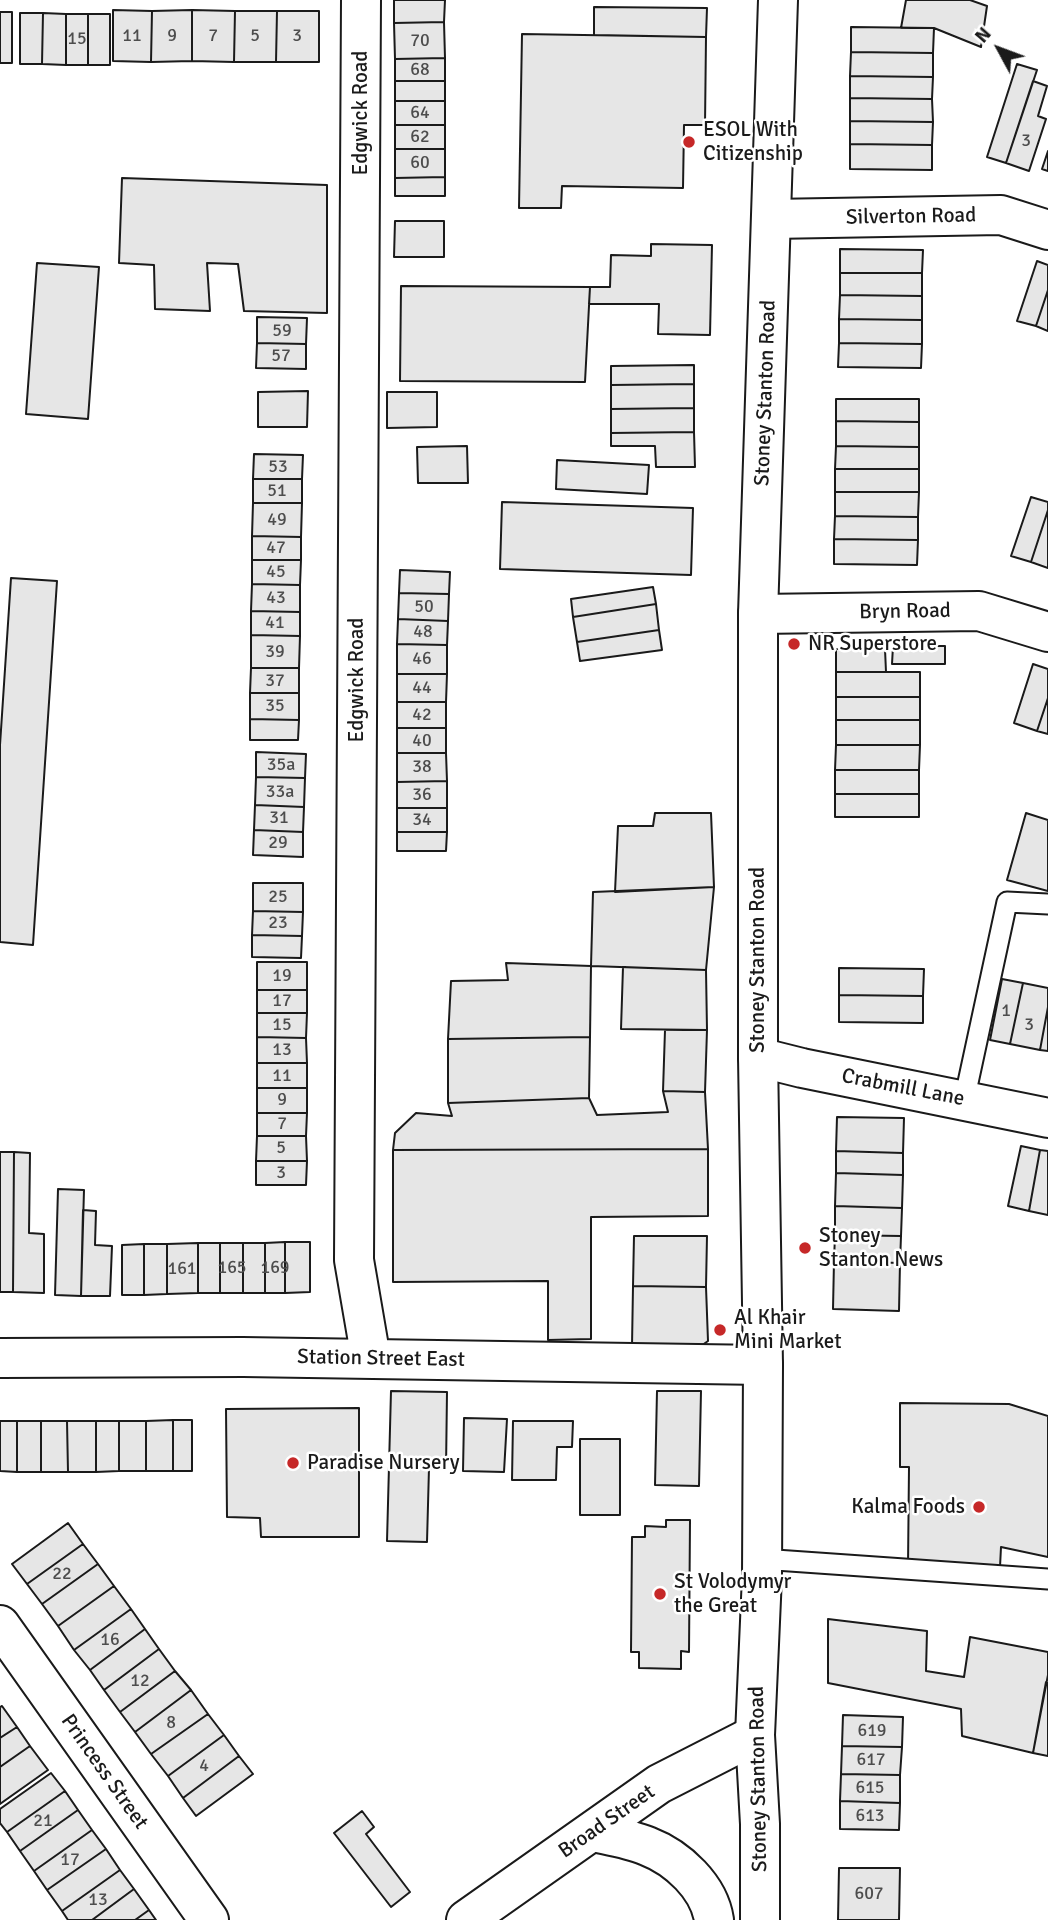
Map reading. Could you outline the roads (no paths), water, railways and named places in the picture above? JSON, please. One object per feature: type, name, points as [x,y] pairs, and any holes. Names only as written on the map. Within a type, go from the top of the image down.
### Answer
[{"type":"street","name":"Edgwick Road","points":[[361,0],[354,1259],[371,1359]]},
{"type":"street","name":"Stoney Stanton Road","points":[[760,1920],[755,1735],[760,1659],[763,1365],[758,1056],[758,614],[778,0]]},
{"type":"street","name":"Silverton Road","points":[[771,219],[1001,215],[1048,230]]},
{"type":"street","name":"Bryn Road","points":[[758,614],[979,611],[1048,632]]},
{"type":"street","name":"Crabmill Lane","points":[[758,1056],[1048,1118]]},
{"type":"street","name":"Station Street East","points":[[0,1358],[243,1357],[763,1365]]},
{"type":"street","name":"Princess Street","points":[[0,1625],[209,1920]]},
{"type":"street","name":"Broad Street","points":[[466,1920],[659,1784],[755,1735]]},
{"type":"street","points":[[593,1832],[647,1846],[672,1860],[699,1885],[712,1905],[714,1920]]},
{"type":"lane","points":[[964,1101],[1007,902],[1048,904]]},
{"type":"lane","points":[[761,1559],[1048,1579]]},
{"type":"place","name":"ESOL With Citizenship","points":[[689,142]]},
{"type":"place","name":"NR Superstore","points":[[794,644]]},
{"type":"place","name":"Stoney Stanton News","points":[[805,1248]]},
{"type":"place","name":"Al Khair Mini Market","points":[[720,1330]]},
{"type":"place","name":"Paradise Nursery","points":[[293,1463]]},
{"type":"place","name":"Kalma Foods","points":[[979,1507]]},
{"type":"place","name":"St Volodymyr the Great","points":[[660,1594]]}]
